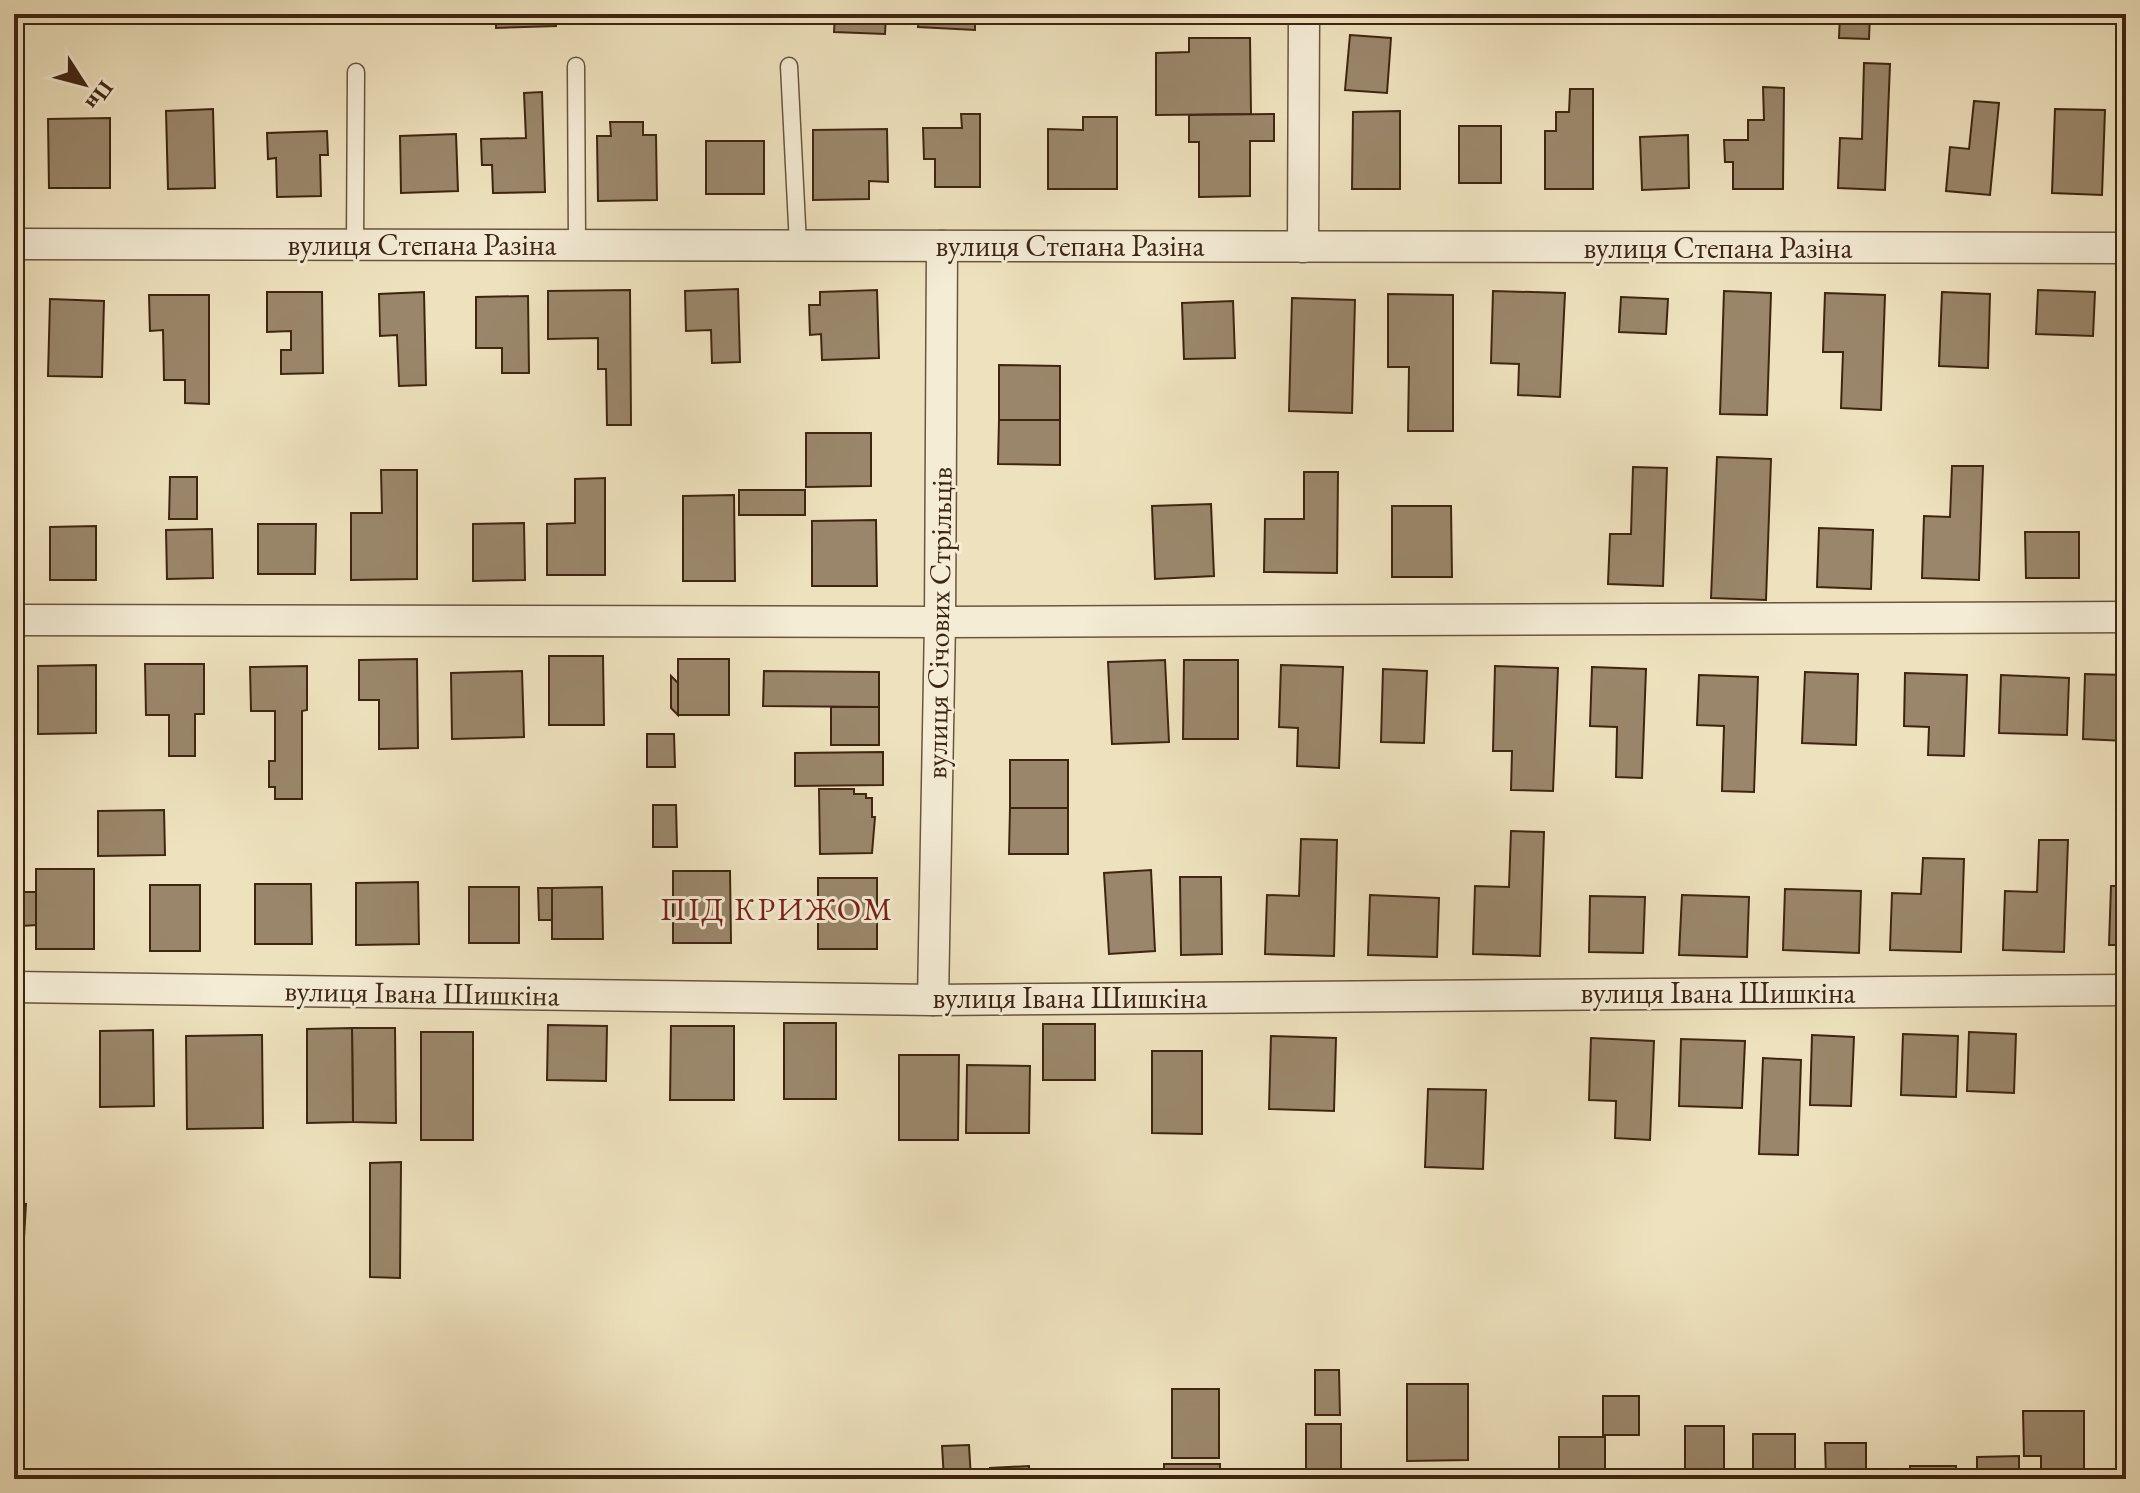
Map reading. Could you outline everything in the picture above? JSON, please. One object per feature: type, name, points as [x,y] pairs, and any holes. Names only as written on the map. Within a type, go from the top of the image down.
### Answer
[{"type":"street","points":[[1303,247],[1304,14]]},
{"type":"street","name":"вулиця Степана Разіна","points":[[14,244],[2126,248]]},
{"type":"street","name":"вулиця Січових Стрільців","points":[[933,1000],[940,622],[942,246]]},
{"type":"street","points":[[14,620],[940,622],[2126,617]]},
{"type":"street","name":"вулиця Івана Шишкіна","points":[[14,987],[933,1000],[2126,990]]},
{"type":"lane","points":[[576,66],[577,245]]},
{"type":"lane","points":[[789,66],[798,245]]},
{"type":"lane","points":[[355,244],[356,72]]},
{"type":"building","points":[[85,14],[130,14],[130,24],[85,24]]},
{"type":"building","points":[[144,14],[196,14],[196,19],[144,20]]},
{"type":"building","points":[[262,14],[319,14],[319,22],[262,24]]},
{"type":"building","points":[[362,14],[416,14],[416,22],[362,23]]},
{"type":"building","points":[[496,14],[555,14],[556,26],[496,28]]},
{"type":"building","points":[[584,14],[633,14],[634,19],[584,21]]},
{"type":"building","points":[[835,14],[886,14],[885,34],[834,32]]},
{"type":"building","points":[[919,14],[975,14],[975,30],[918,27]]},
{"type":"building","points":[[1028,14],[1077,14],[1077,22],[1028,22]]},
{"type":"building","points":[[1840,14],[1870,14],[1869,39],[1839,38]]},
{"type":"building","points":[[1350,35],[1391,38],[1387,93],[1345,90]]},
{"type":"building","points":[[1189,38],[1250,38],[1251,114],[1156,115],[1156,53],[1189,52]]},
{"type":"building","points":[[1864,63],[1890,64],[1885,190],[1838,188],[1840,138],[1862,139]]},
{"type":"building","points":[[1763,87],[1784,88],[1783,189],[1733,189],[1733,162],[1725,162],[1724,140],[1748,140],[1748,120],[1764,120]]},
{"type":"building","points":[[1570,89],[1593,89],[1593,189],[1545,189],[1545,131],[1556,131],[1556,112],[1569,112]]},
{"type":"building","points":[[542,92],[545,192],[493,193],[492,165],[482,165],[481,139],[526,138],[524,93]]},
{"type":"building","points":[[1974,101],[1999,103],[1990,195],[1946,191],[1950,147],[1969,149]]},
{"type":"building","points":[[213,109],[215,188],[168,189],[166,111]]},
{"type":"building","points":[[2055,109],[2105,110],[2102,195],[2052,193]]},
{"type":"building","points":[[1400,111],[1400,189],[1352,189],[1353,112]]},
{"type":"building","points":[[961,114],[980,114],[980,187],[935,187],[935,159],[924,159],[923,128],[962,128]]},
{"type":"building","points":[[1274,114],[1274,141],[1250,141],[1250,196],[1199,197],[1199,142],[1189,142],[1189,115]]},
{"type":"building","points":[[1083,117],[1117,117],[1117,189],[1048,189],[1048,129],[1083,130]]},
{"type":"building","points":[[110,118],[110,188],[49,188],[48,119]]},
{"type":"building","points":[[610,122],[643,122],[643,135],[656,135],[657,200],[598,201],[597,136],[611,136]]},
{"type":"building","points":[[1459,126],[1501,126],[1501,183],[1459,183]]},
{"type":"building","points":[[887,129],[888,182],[869,181],[869,199],[813,200],[813,130]]},
{"type":"building","points":[[327,131],[328,155],[320,155],[321,196],[277,197],[276,158],[268,159],[267,133]]},
{"type":"building","points":[[456,134],[458,191],[401,193],[400,136]]},
{"type":"building","points":[[1688,135],[1689,188],[1642,190],[1640,137]]},
{"type":"building","points":[[706,141],[764,141],[764,194],[706,194]]},
{"type":"building","points":[[738,289],[740,362],[712,363],[711,330],[686,331],[685,291]]},
{"type":"building","points":[[630,290],[631,425],[607,425],[606,369],[598,369],[598,338],[548,339],[548,291]]},
{"type":"building","points":[[877,290],[879,358],[822,360],[821,334],[810,335],[809,305],[820,305],[820,292]]},
{"type":"building","points":[[2038,290],[2095,292],[2093,336],[2036,334]]},
{"type":"building","points":[[1493,291],[1565,293],[1560,397],[1518,395],[1519,364],[1491,363]]},
{"type":"building","points":[[1724,291],[1771,293],[1767,415],[1720,414]]},
{"type":"building","points":[[267,292],[322,292],[323,373],[281,374],[281,350],[291,350],[291,331],[267,332]]},
{"type":"building","points":[[424,292],[426,385],[399,386],[397,335],[380,336],[379,294]]},
{"type":"building","points":[[1942,292],[1990,294],[1988,368],[1939,366]]},
{"type":"building","points":[[1825,293],[1885,295],[1881,410],[1841,408],[1843,352],[1823,352]]},
{"type":"building","points":[[1388,294],[1453,295],[1453,431],[1408,431],[1409,367],[1388,367]]},
{"type":"building","points":[[149,295],[209,295],[209,404],[185,403],[185,380],[164,380],[163,330],[150,331]]},
{"type":"building","points":[[528,296],[529,373],[502,373],[502,348],[476,348],[476,297]]},
{"type":"building","points":[[1621,297],[1668,299],[1666,334],[1619,332]]},
{"type":"building","points":[[1292,298],[1355,300],[1352,413],[1289,411]]},
{"type":"building","points":[[50,299],[104,301],[102,377],[48,376]]},
{"type":"building","points":[[1233,301],[1235,358],[1184,359],[1182,303]]},
{"type":"building","points":[[999,365],[1060,366],[1060,420],[999,420]]},
{"type":"building","points":[[999,420],[1060,420],[1060,465],[998,464]]},
{"type":"building","points":[[806,433],[871,433],[871,486],[806,487]]},
{"type":"building","points":[[1717,457],[1771,459],[1766,600],[1711,598]]},
{"type":"building","points":[[1952,466],[1983,466],[1979,580],[1922,578],[1924,516],[1950,517]]},
{"type":"building","points":[[1633,467],[1667,468],[1663,586],[1608,584],[1610,534],[1631,534]]},
{"type":"building","points":[[381,470],[417,470],[417,579],[351,580],[351,513],[382,513]]},
{"type":"building","points":[[1304,472],[1338,472],[1337,573],[1264,572],[1265,519],[1304,519]]},
{"type":"building","points":[[170,477],[197,477],[197,519],[169,519]]},
{"type":"building","points":[[605,478],[605,575],[547,575],[547,524],[575,523],[575,479]]},
{"type":"building","points":[[739,490],[805,490],[805,515],[739,515]]},
{"type":"building","points":[[734,495],[735,581],[683,581],[683,496]]},
{"type":"building","points":[[1211,504],[1214,576],[1155,579],[1152,506]]},
{"type":"building","points":[[1392,506],[1451,506],[1452,577],[1392,577]]},
{"type":"building","points":[[876,520],[877,586],[812,586],[812,521]]},
{"type":"building","points":[[524,523],[525,580],[473,581],[473,524]]},
{"type":"building","points":[[258,524],[316,524],[315,574],[258,574]]},
{"type":"building","points":[[96,526],[96,580],[50,580],[50,527]]},
{"type":"building","points":[[1819,528],[1873,530],[1871,589],[1817,587]]},
{"type":"building","points":[[212,529],[213,578],[167,579],[166,530]]},
{"type":"building","points":[[2025,532],[2079,532],[2079,578],[2026,578]]},
{"type":"building","points":[[549,656],[603,656],[604,725],[549,725]]},
{"type":"building","points":[[417,659],[418,748],[379,749],[379,700],[359,700],[359,660]]},
{"type":"building","points":[[678,659],[729,659],[729,715],[678,715]]},
{"type":"building","points":[[1165,660],[1169,742],[1112,744],[1108,662]]},
{"type":"building","points":[[1184,660],[1238,660],[1238,739],[1183,739]]},
{"type":"building","points":[[145,664],[204,664],[204,714],[195,714],[195,756],[169,756],[169,715],[146,715]]},
{"type":"building","points":[[96,665],[96,733],[38,734],[38,666]]},
{"type":"building","points":[[1281,665],[1343,667],[1339,768],[1297,766],[1298,728],[1279,727]]},
{"type":"building","points":[[307,666],[307,710],[302,711],[302,799],[275,799],[275,787],[269,787],[269,761],[275,761],[275,711],[251,711],[250,667]]},
{"type":"building","points":[[1495,666],[1558,668],[1553,791],[1511,790],[1512,751],[1493,751]]},
{"type":"building","points":[[1592,667],[1646,669],[1642,778],[1616,777],[1617,727],[1590,726]]},
{"type":"building","points":[[1383,669],[1427,671],[1424,743],[1381,742]]},
{"type":"building","points":[[522,671],[524,737],[452,739],[451,673]]},
{"type":"building","points":[[764,671],[879,672],[879,707],[763,706]]},
{"type":"building","points":[[1805,672],[1858,674],[1856,745],[1802,743]]},
{"type":"building","points":[[1905,673],[1967,675],[1964,756],[1928,755],[1929,727],[1904,726]]},
{"type":"building","points":[[2085,674],[2126,675],[2126,741],[2083,739]]},
{"type":"building","points":[[1699,675],[1758,677],[1754,792],[1722,791],[1724,726],[1697,725]]},
{"type":"building","points":[[2001,675],[2069,678],[2067,735],[1999,733]]},
{"type":"building","points":[[671,676],[678,683],[678,715],[671,708]]},
{"type":"building","points":[[831,707],[879,707],[879,745],[831,745]]},
{"type":"building","points":[[647,734],[674,734],[675,767],[647,767]]},
{"type":"building","points":[[883,752],[883,785],[795,786],[795,753]]},
{"type":"building","points":[[1010,760],[1068,760],[1068,808],[1010,808]]},
{"type":"building","points":[[819,789],[854,789],[854,794],[866,794],[866,798],[872,798],[872,817],[875,817],[872,853],[820,854]]},
{"type":"building","points":[[653,805],[676,805],[677,847],[653,847]]},
{"type":"building","points":[[1010,808],[1068,808],[1068,854],[1009,854]]},
{"type":"building","points":[[164,810],[165,855],[98,856],[98,811]]},
{"type":"building","points":[[1511,831],[1544,832],[1540,956],[1473,954],[1475,886],[1509,887]]},
{"type":"building","points":[[1301,839],[1337,840],[1334,956],[1265,954],[1267,895],[1299,896]]},
{"type":"building","points":[[2039,840],[2068,840],[2064,952],[2003,950],[2005,891],[2037,892]]},
{"type":"building","points":[[1923,858],[1964,859],[1961,952],[1890,950],[1892,893],[1921,894]]},
{"type":"building","points":[[36,869],[94,869],[94,949],[36,949]]},
{"type":"building","points":[[1151,870],[1155,951],[1109,954],[1104,873]]},
{"type":"building","points":[[673,871],[730,871],[731,943],[673,943]]},
{"type":"building","points":[[1180,877],[1221,877],[1222,954],[1181,955]]},
{"type":"building","points":[[818,878],[877,878],[877,949],[818,949]]},
{"type":"building","points":[[418,882],[419,944],[356,945],[356,883]]},
{"type":"building","points":[[255,884],[311,884],[312,944],[255,944]]},
{"type":"building","points":[[150,885],[200,885],[200,951],[150,951]]},
{"type":"building","points":[[2111,886],[2126,886],[2126,945],[2109,945]]},
{"type":"building","points":[[469,887],[519,887],[519,943],[469,943]]},
{"type":"building","points":[[602,887],[603,939],[552,939],[552,888]]},
{"type":"building","points":[[538,888],[552,888],[552,920],[539,920]]},
{"type":"building","points":[[1785,889],[1861,891],[1859,953],[1783,950]]},
{"type":"building","points":[[22,892],[36,892],[36,925],[22,926]]},
{"type":"building","points":[[1370,895],[1439,898],[1437,957],[1368,955]]},
{"type":"building","points":[[1682,895],[1749,897],[1747,957],[1679,955]]},
{"type":"building","points":[[1590,896],[1645,897],[1643,953],[1589,952]]},
{"type":"building","points":[[784,1023],[836,1023],[836,1099],[784,1099]]},
{"type":"building","points":[[1043,1024],[1095,1024],[1095,1080],[1043,1080]]},
{"type":"building","points":[[548,1025],[607,1026],[606,1081],[547,1080]]},
{"type":"building","points":[[671,1026],[734,1026],[734,1100],[670,1100]]},
{"type":"building","points":[[352,1028],[395,1028],[396,1123],[353,1122]]},
{"type":"building","points":[[352,1028],[353,1122],[307,1123],[307,1029]]},
{"type":"building","points":[[153,1030],[154,1106],[100,1107],[100,1031]]},
{"type":"building","points":[[2126,1030],[2126,1096],[2119,1096],[2118,1031]]},
{"type":"building","points":[[421,1032],[473,1032],[473,1140],[421,1140]]},
{"type":"building","points":[[1969,1032],[2016,1034],[2014,1093],[1967,1091]]},
{"type":"building","points":[[1903,1034],[1958,1036],[1956,1097],[1901,1095]]},
{"type":"building","points":[[262,1035],[263,1128],[187,1129],[186,1036]]},
{"type":"building","points":[[1812,1035],[1854,1037],[1851,1106],[1810,1105]]},
{"type":"building","points":[[1271,1036],[1336,1038],[1334,1111],[1269,1109]]},
{"type":"building","points":[[1591,1038],[1654,1041],[1650,1140],[1615,1138],[1616,1101],[1589,1100]]},
{"type":"building","points":[[1681,1039],[1745,1041],[1742,1108],[1679,1106]]},
{"type":"building","points":[[1152,1051],[1202,1051],[1202,1134],[1152,1133]]},
{"type":"building","points":[[899,1055],[959,1055],[958,1140],[899,1140]]},
{"type":"building","points":[[1763,1058],[1801,1060],[1798,1155],[1759,1154]]},
{"type":"building","points":[[967,1065],[1030,1066],[1029,1133],[966,1133]]},
{"type":"building","points":[[1428,1089],[1486,1090],[1483,1169],[1425,1167]]},
{"type":"building","points":[[401,1162],[400,1278],[370,1277],[370,1163]]},
{"type":"building","points":[[14,1203],[26,1204],[21,1289],[14,1289]]},
{"type":"building","points":[[1315,1370],[1339,1370],[1340,1415],[1315,1415]]},
{"type":"building","points":[[1407,1384],[1468,1384],[1468,1460],[1407,1461]]},
{"type":"building","points":[[1172,1389],[1219,1389],[1219,1458],[1172,1458]]},
{"type":"building","points":[[1603,1396],[1639,1396],[1639,1435],[1603,1435]]},
{"type":"building","points":[[2023,1411],[2084,1411],[2084,1479],[2041,1479],[2041,1456],[2024,1456]]},
{"type":"building","points":[[1306,1424],[1341,1424],[1341,1479],[1306,1479]]},
{"type":"building","points":[[1685,1426],[1724,1426],[1724,1477],[1685,1477]]},
{"type":"building","points":[[1753,1434],[1795,1434],[1795,1479],[1753,1479]]},
{"type":"building","points":[[1559,1437],[1605,1437],[1605,1479],[1559,1479]]},
{"type":"building","points":[[1825,1443],[1866,1443],[1866,1479],[1826,1479]]},
{"type":"building","points":[[969,1445],[971,1479],[944,1479],[942,1446]]},
{"type":"building","points":[[2019,1456],[2019,1479],[1977,1479],[1977,1457]]},
{"type":"building","points":[[1164,1464],[1220,1464],[1220,1479],[1164,1479]]},
{"type":"building","points":[[1029,1466],[1030,1479],[990,1479],[990,1468]]},
{"type":"building","points":[[1910,1466],[1956,1466],[1956,1479],[1910,1479]]},
{"type":"building","points":[[1068,1473],[1098,1473],[1098,1479],[1068,1479]]},
{"type":"district","name":"ПІД КРИЖОМ","points":[[777,909]]}]
